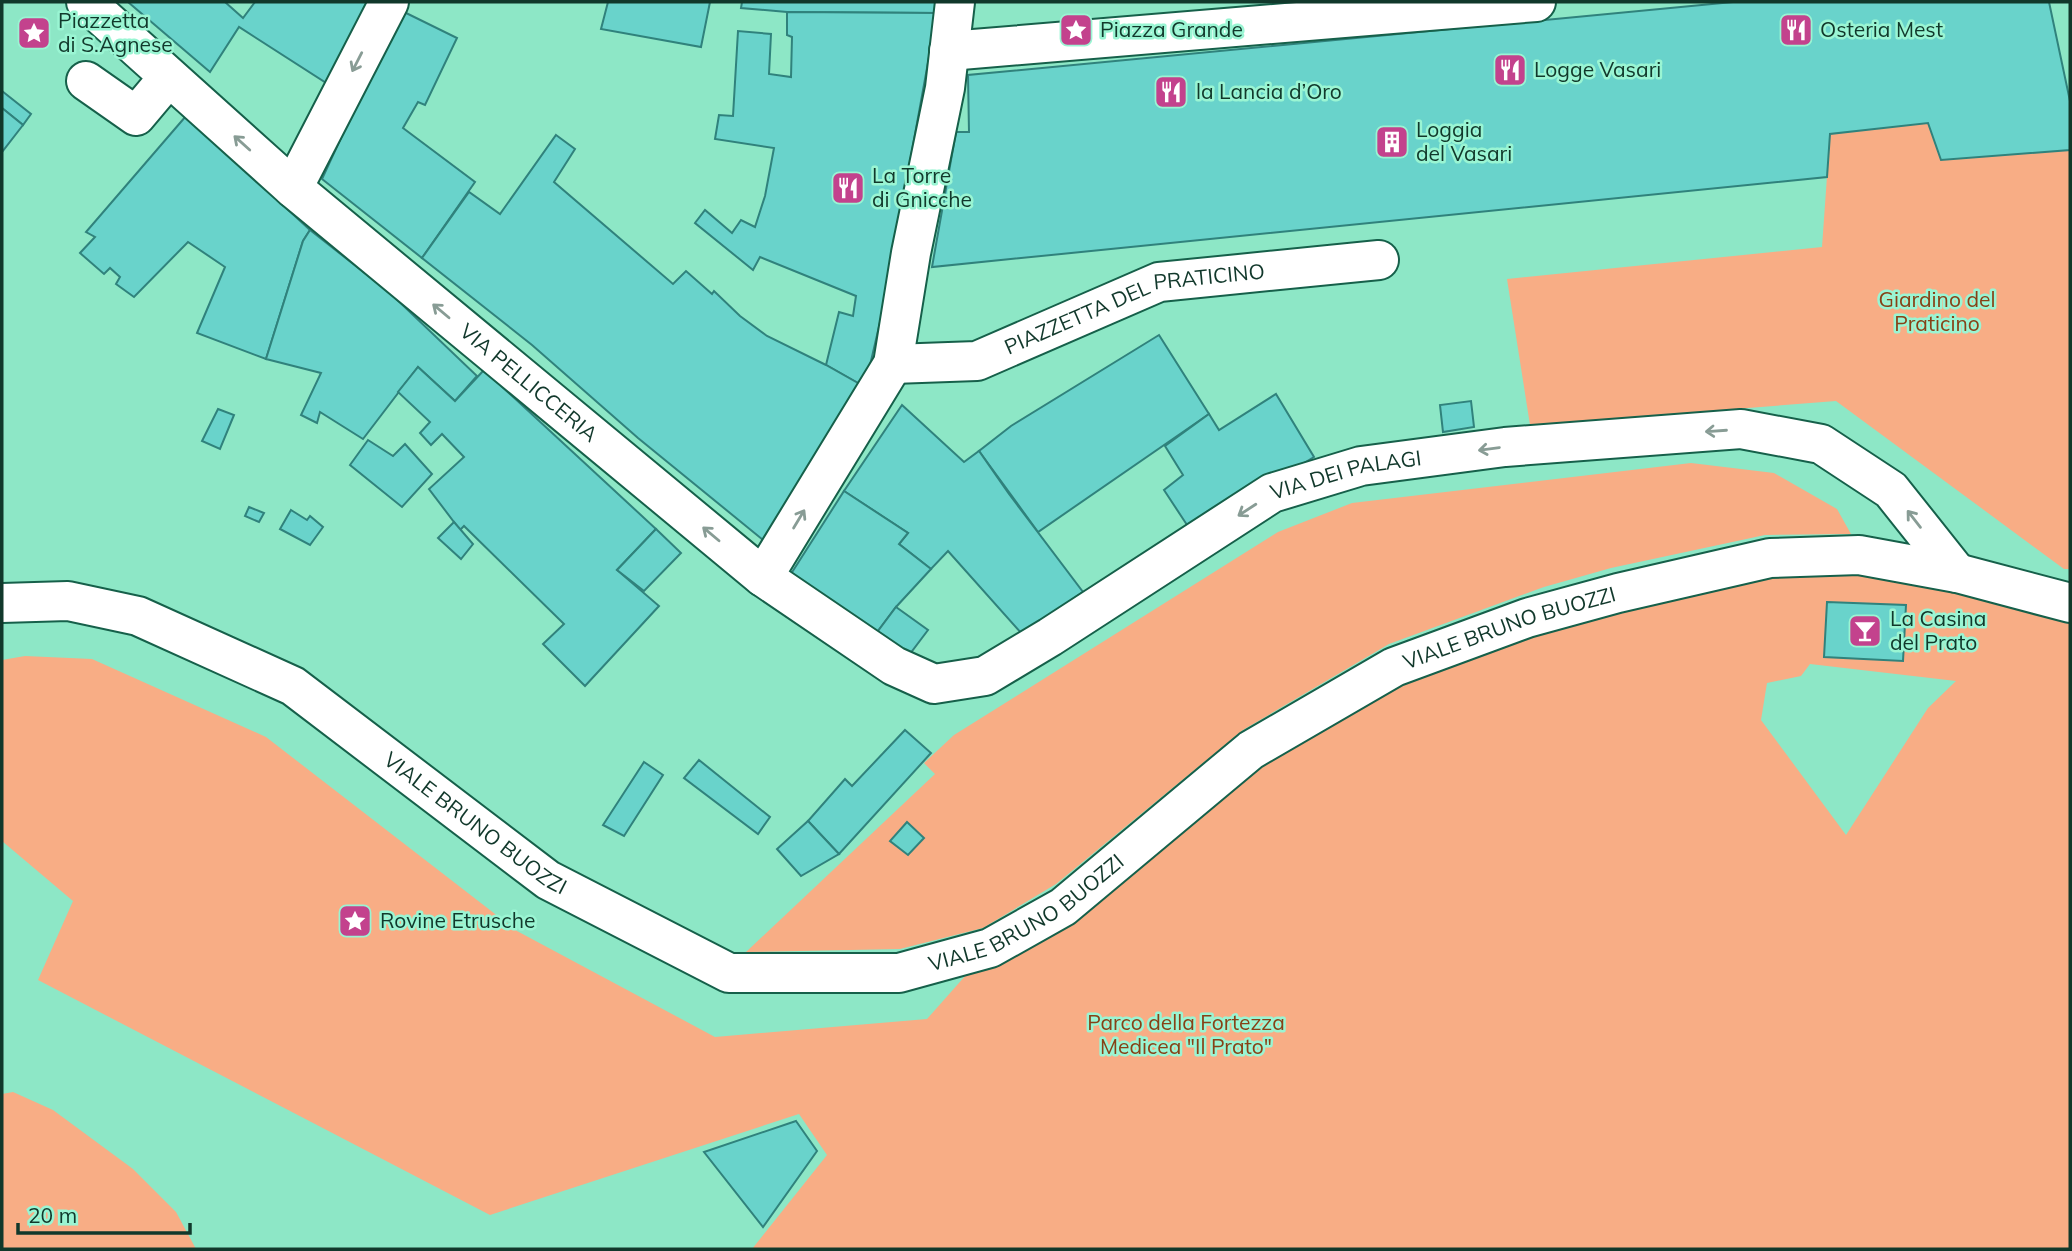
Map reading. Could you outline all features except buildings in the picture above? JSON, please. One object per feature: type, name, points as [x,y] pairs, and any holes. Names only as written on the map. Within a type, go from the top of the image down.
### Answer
[{"type":"street","name":"VIA PELLICCERIA","points":[[86,2],[293,188],[763,577]]},
{"type":"street","points":[[293,188],[389,2]]},
{"type":"street","points":[[763,577],[893,364],[911,253],[945,88],[955,2]]},
{"type":"street","points":[[949,51],[1536,2]]},
{"type":"street","points":[[86,81],[136,116],[168,78]]},
{"type":"street","name":"PIAZZETTA DEL PRATICINO","points":[[893,364],[977,361],[1159,282],[1379,260]]},
{"type":"street","name":"VIA DEI PALAGI","points":[[763,577],[894,666],[934,684],[985,676],[1272,493],[1374,465],[1505,447],[1741,429],[1821,444],[1891,490],[1957,573]]},
{"type":"street","name":"VIALE BRUNO BUOZZI","points":[[2,603],[68,601],[138,616],[293,686],[548,880],[729,973],[899,973],[990,948],[1063,907],[1251,750],[1394,667],[1527,618],[1618,593],[1770,558],[1859,555],[1957,573],[2070,603]]},
{"type":"green space","name":"Giardino del Praticino","points":[[1928,123],[1941,160],[2070,150],[2070,569],[2064,569],[1836,401],[1530,425],[1507,279],[1822,247],[1830,134]]},
{"type":"green space","points":[[1691,463],[1774,473],[1837,509],[1851,534],[1765,535],[1611,568],[1544,587],[1389,644],[1243,730],[1056,884],[983,928],[900,949],[746,952],[935,774],[924,763],[954,735],[1278,532],[1352,503]]},
{"type":"green space","name":"Parco della Fortezza Medicea \"Il Prato\"","points":[[1770,558],[2070,603],[2070,1249],[752,1249],[827,1155],[799,1114],[490,1215],[38,980],[73,901],[2,841],[2,660],[25,656],[92,659],[266,737],[517,931],[715,1037],[927,1019],[990,948],[1394,667]],"holes":[[[1827,602],[1905,606],[1903,661],[1824,657]],[[1810,664],[1956,681],[1928,708],[1846,835],[1761,720],[1767,683],[1801,676]]]},
{"type":"green space","points":[[13,1092],[53,1110],[133,1169],[176,1212],[196,1249],[2,1249],[2,1094]]},
{"type":"place","name":"Piazza Grande","points":[[1076,30]]},
{"type":"place","name":"Osteria Mest","points":[[1796,30]]},
{"type":"place","name":"Piazzetta di S.Agnese","points":[[34,33]]},
{"type":"place","name":"Logge Vasari","points":[[1510,70]]},
{"type":"place","name":"la Lancia d’Oro","points":[[1171,92]]},
{"type":"place","name":"Loggia del Vasari","points":[[1392,142]]},
{"type":"place","name":"La Torre di Gnicche","points":[[848,188]]},
{"type":"place","name":"La Casina del Prato","points":[[1865,631]]},
{"type":"place","name":"Rovine Etrusche","points":[[355,921]]}]
